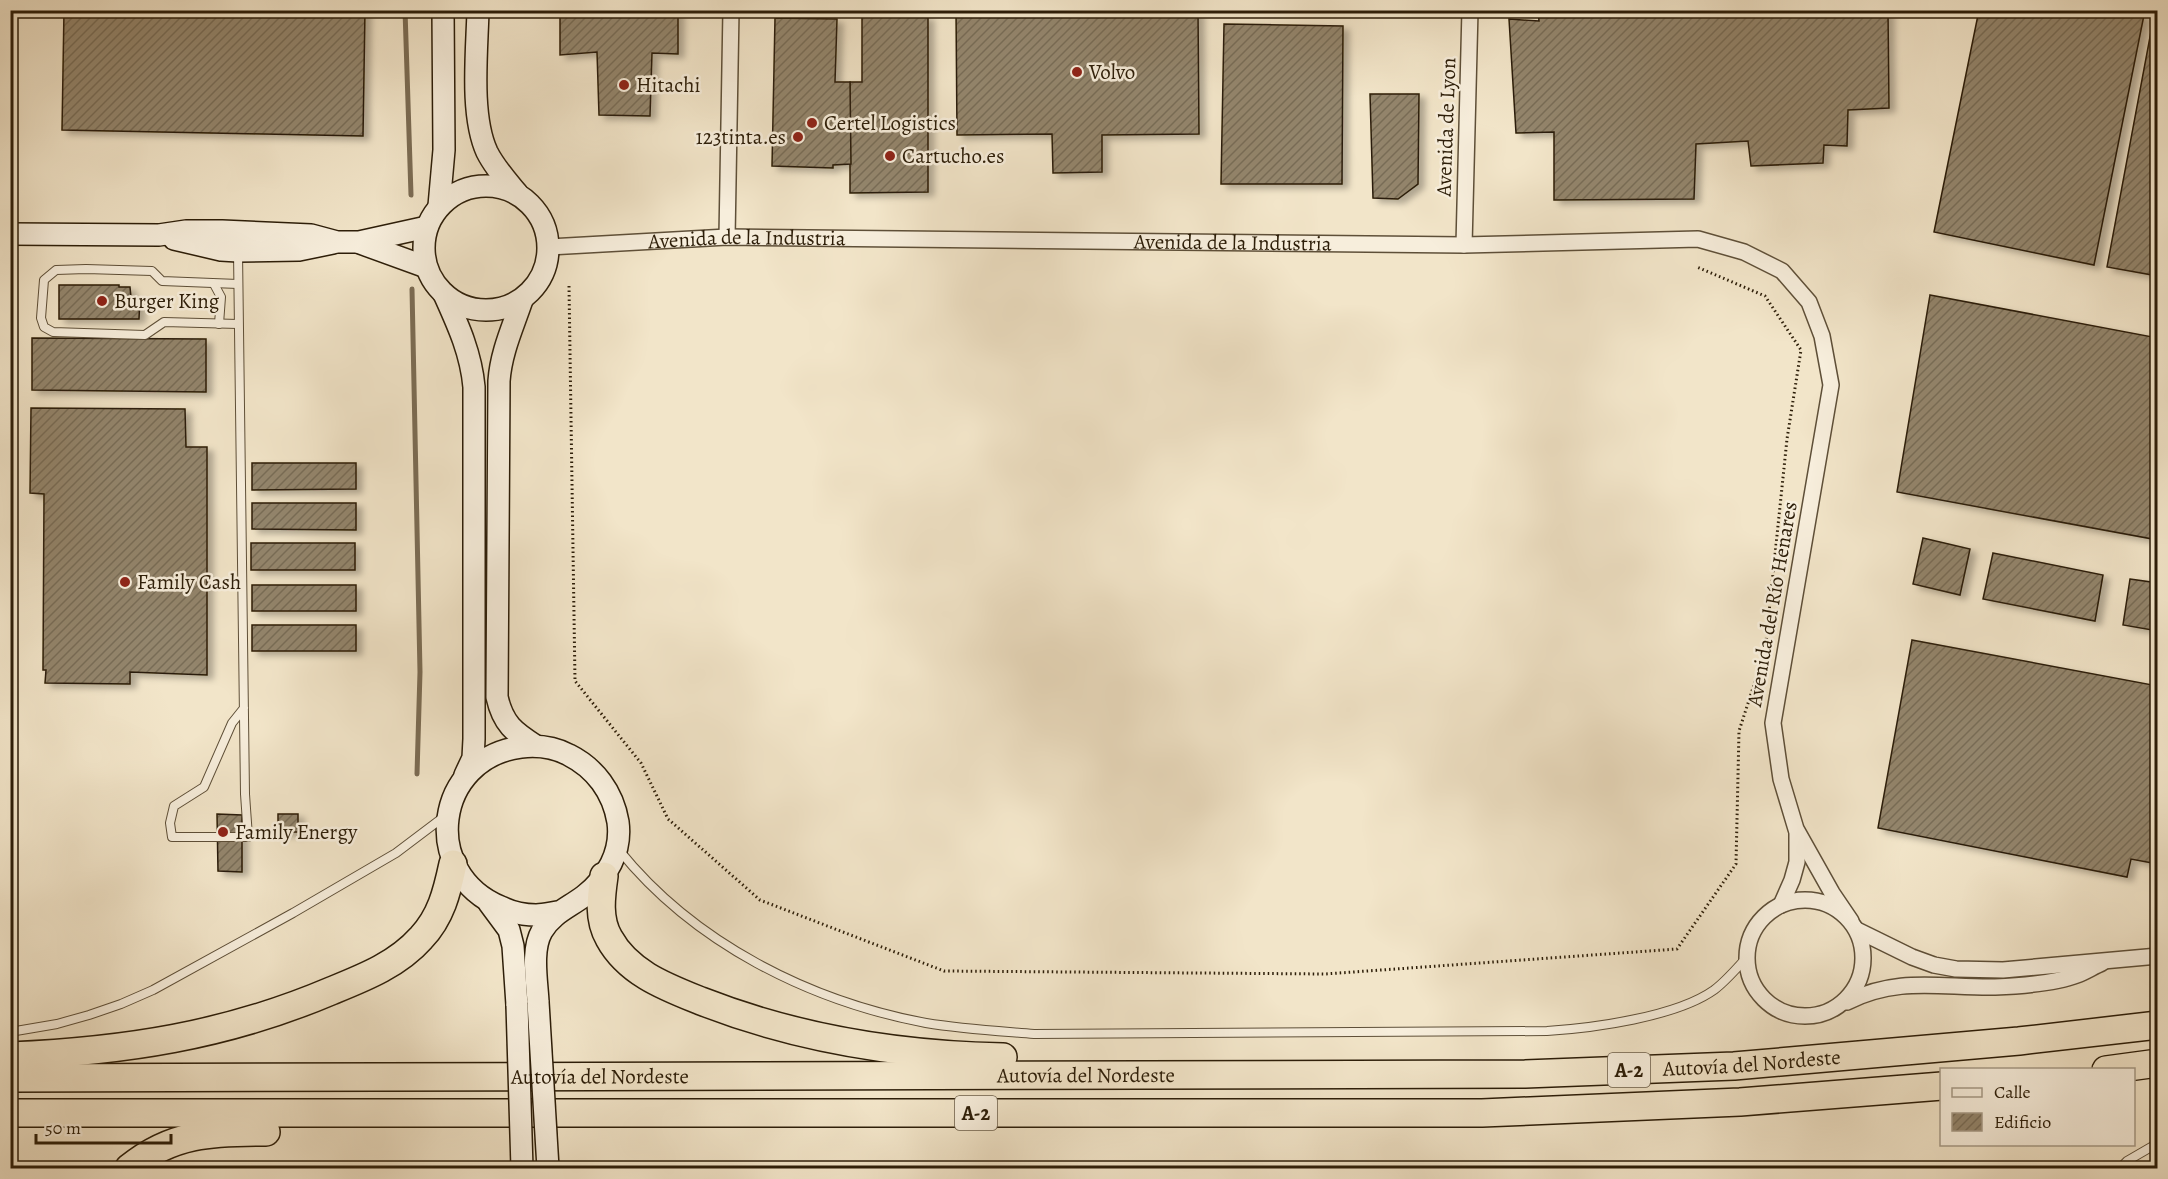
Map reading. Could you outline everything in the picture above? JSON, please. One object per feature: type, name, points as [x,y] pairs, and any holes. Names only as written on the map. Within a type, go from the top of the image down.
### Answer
[{"type":"highway","points":[[10,1056],[75,1053],[134,1046],[200,1034],[292,1007],[373,973],[406,952],[437,918],[447,894],[453,864]]},
{"type":"highway","points":[[604,876],[600,900],[603,922],[608,937],[633,967],[650,978],[710,1004],[777,1027],[832,1041],[926,1054],[963,1056],[1348,1057],[1525,1074]]},
{"type":"highway","name":"Autovía del Nordeste","points":[[10,1078],[1525,1074],[1746,1065],[2019,1041],[2157,1025]]},
{"type":"highway","points":[[2123,1068],[2157,1064]]},
{"type":"highway","name":"Autovía del Nordeste","points":[[10,1113],[1482,1113],[1740,1102],[1940,1086]]},
{"type":"highway","points":[[129,1168],[161,1148],[193,1136],[230,1132],[384,1130],[455,1113]]},
{"type":"main road","points":[[439,206],[444,150],[443,10]]},
{"type":"main road","points":[[477,10],[477,100],[480,131],[492,162],[517,193],[534,207],[545,226],[549,247],[548,262],[542,277],[534,290],[522,300],[507,308],[482,310],[474,310],[458,304],[444,294],[431,278],[426,267],[423,242],[427,227],[439,206],[456,193],[476,186],[497,186],[517,193]]},
{"type":"main road","points":[[159,235],[221,250],[299,250],[337,242],[359,242],[427,227]]},
{"type":"main road","points":[[10,234],[159,235],[186,231],[222,231],[311,235],[337,242]]},
{"type":"main road","points":[[238,251],[241,241],[293,243],[311,235]]},
{"type":"main road","points":[[359,242],[426,267]]},
{"type":"main road","points":[[444,294],[467,347],[474,387],[474,739],[472,758],[448,813],[447,834],[453,864],[470,888],[489,902],[510,911],[534,915],[558,912]]},
{"type":"main road","points":[[522,300],[500,364],[497,697],[500,711],[507,724],[536,746]]},
{"type":"main road","points":[[460,785],[480,763],[507,749],[536,746],[560,750],[582,761],[600,778],[612,799],[618,823],[617,847],[612,863],[604,876],[583,897],[558,912],[542,932],[537,945],[536,965],[527,1003],[522,1168]]},
{"type":"main road","points":[[489,902],[509,930],[527,1003],[548,1168]]},
{"type":"street","points":[[727,237],[731,10]]},
{"type":"street","name":"Avenida de Lyon","points":[[1464,245],[1470,10]]},
{"type":"street","name":"Avenida de la Industria","points":[[549,247],[727,237],[1464,245],[1698,239],[1744,252],[1782,271],[1809,302],[1822,336],[1831,385]]},
{"type":"street","name":"Avenida del Río Henares","points":[[1831,385],[1773,723],[1781,779],[1796,829],[1832,893],[1854,926],[1912,957],[1934,965],[1956,969],[2003,970],[2157,956]]},
{"type":"street","name":"Avenida del Río Henares","points":[[1781,905],[1797,862],[1796,829]]},
{"type":"street","points":[[1799,900],[1818,901],[1836,908],[1854,926],[1863,947],[1861,974],[1848,998],[1834,1009],[1815,1015],[1795,1015],[1776,1008],[1760,995],[1750,977],[1747,957],[1749,941],[1756,926],[1767,914],[1781,905],[1799,900]]},
{"type":"street","name":"Avenida del Río Henares","points":[[1834,1009],[1867,992],[1884,988],[1917,985],[1995,987],[2037,983],[2075,976],[2108,960]]},
{"type":"lane","points":[[238,251],[248,837],[172,837],[170,823],[174,806],[204,787],[232,723],[244,708]]},
{"type":"lane","points":[[238,284],[162,281],[152,271],[56,270],[44,280],[40,318],[44,327],[53,332],[90,334],[145,334],[164,322],[238,324]]},
{"type":"lane","points":[[214,284],[221,297],[219,324]]},
{"type":"lane","points":[[10,1032],[57,1024],[89,1015],[153,990],[396,853],[448,813]]},
{"type":"lane","points":[[617,847],[652,888],[679,910],[728,945],[767,968],[826,995],[861,1007],[926,1023],[978,1030],[1046,1034],[1579,1029],[1638,1018],[1687,1003],[1713,990],[1747,957]]},
{"type":"lane","points":[[2120,1168],[2127,1161],[2157,1143]]},
{"type":"path","points":[[569,286],[575,681],[641,762],[668,819],[760,900],[944,971],[1325,974],[1677,949],[1736,864],[1739,731],[1765,651],[1787,439],[1801,350],[1765,296],[1697,267]]},
{"type":"building","points":[[64,10],[365,10],[363,136],[62,130]]},
{"type":"building","name":"Hitachi","points":[[560,10],[678,10],[678,54],[652,53],[650,116],[599,115],[597,52],[560,55]]},
{"type":"building","name":"Volvo","points":[[956,10],[1198,10],[1199,134],[1102,135],[1102,172],[1053,173],[1052,134],[957,135]]},
{"type":"building","points":[[1538,10],[1888,10],[1889,108],[1848,110],[1847,146],[1824,145],[1823,163],[1751,166],[1748,141],[1696,144],[1694,199],[1554,200],[1554,132],[1516,133],[1509,19],[1539,21]]},
{"type":"building","points":[[1979,10],[2124,10],[2144,15],[2094,265],[1934,232]]},
{"type":"building","points":[[2155,10],[2158,10],[2158,276],[2107,267]]},
{"type":"building","points":[[862,16],[928,16],[928,192],[850,193],[850,82],[862,82]]},
{"type":"building","name":"Certel Logistics","points":[[775,18],[837,19],[835,82],[850,82],[851,164],[833,165],[833,168],[772,166]]},
{"type":"building","points":[[1224,24],[1343,26],[1342,184],[1221,184]]},
{"type":"building","points":[[1370,94],[1419,94],[1418,184],[1398,199],[1373,198]]},
{"type":"building","points":[[59,285],[130,287],[131,297],[140,297],[139,319],[59,319]]},
{"type":"building","points":[[1930,295],[2158,338],[2158,540],[1897,492]]},
{"type":"building","points":[[32,338],[206,339],[206,392],[32,390]]},
{"type":"building","name":"Family Cash","points":[[31,408],[185,409],[186,447],[207,447],[207,675],[130,672],[130,684],[45,683],[46,670],[43,670],[44,494],[30,493]]},
{"type":"building","points":[[252,463],[356,463],[356,489],[252,490]]},
{"type":"building","points":[[252,503],[356,503],[356,530],[252,529]]},
{"type":"building","points":[[1923,538],[1970,549],[1960,595],[1913,584]]},
{"type":"building","points":[[251,543],[355,543],[355,570],[251,570]]},
{"type":"building","points":[[1993,553],[2103,575],[2095,621],[1983,599]]},
{"type":"building","points":[[2130,579],[2158,583],[2158,604],[2152,630],[2123,625]]},
{"type":"building","points":[[252,585],[356,585],[356,611],[252,611]]},
{"type":"building","points":[[252,625],[356,625],[356,651],[252,651]]},
{"type":"building","points":[[1912,640],[2158,686],[2158,864],[2131,859],[2127,877],[1878,828]]},
{"type":"building","points":[[217,814],[242,815],[242,872],[218,871]]},
{"type":"building","points":[[278,814],[298,814],[298,832],[278,832]]},
{"type":"waterway","points":[[405,10],[411,195]]},
{"type":"waterway","points":[[412,289],[420,672],[417,774]]},
{"type":"place","name":"Volvo","points":[[1077,72]]},
{"type":"place","name":"Hitachi","points":[[624,85]]},
{"type":"place","name":"Certel Logistics","points":[[812,123]]},
{"type":"place","name":"123tinta.es","points":[[798,137]]},
{"type":"place","name":"Cartucho.es","points":[[890,156]]},
{"type":"place","name":"Burger King","points":[[102,301]]},
{"type":"place","name":"Family Cash","points":[[125,582]]},
{"type":"place","name":"Family Energy","points":[[223,832]]}]
